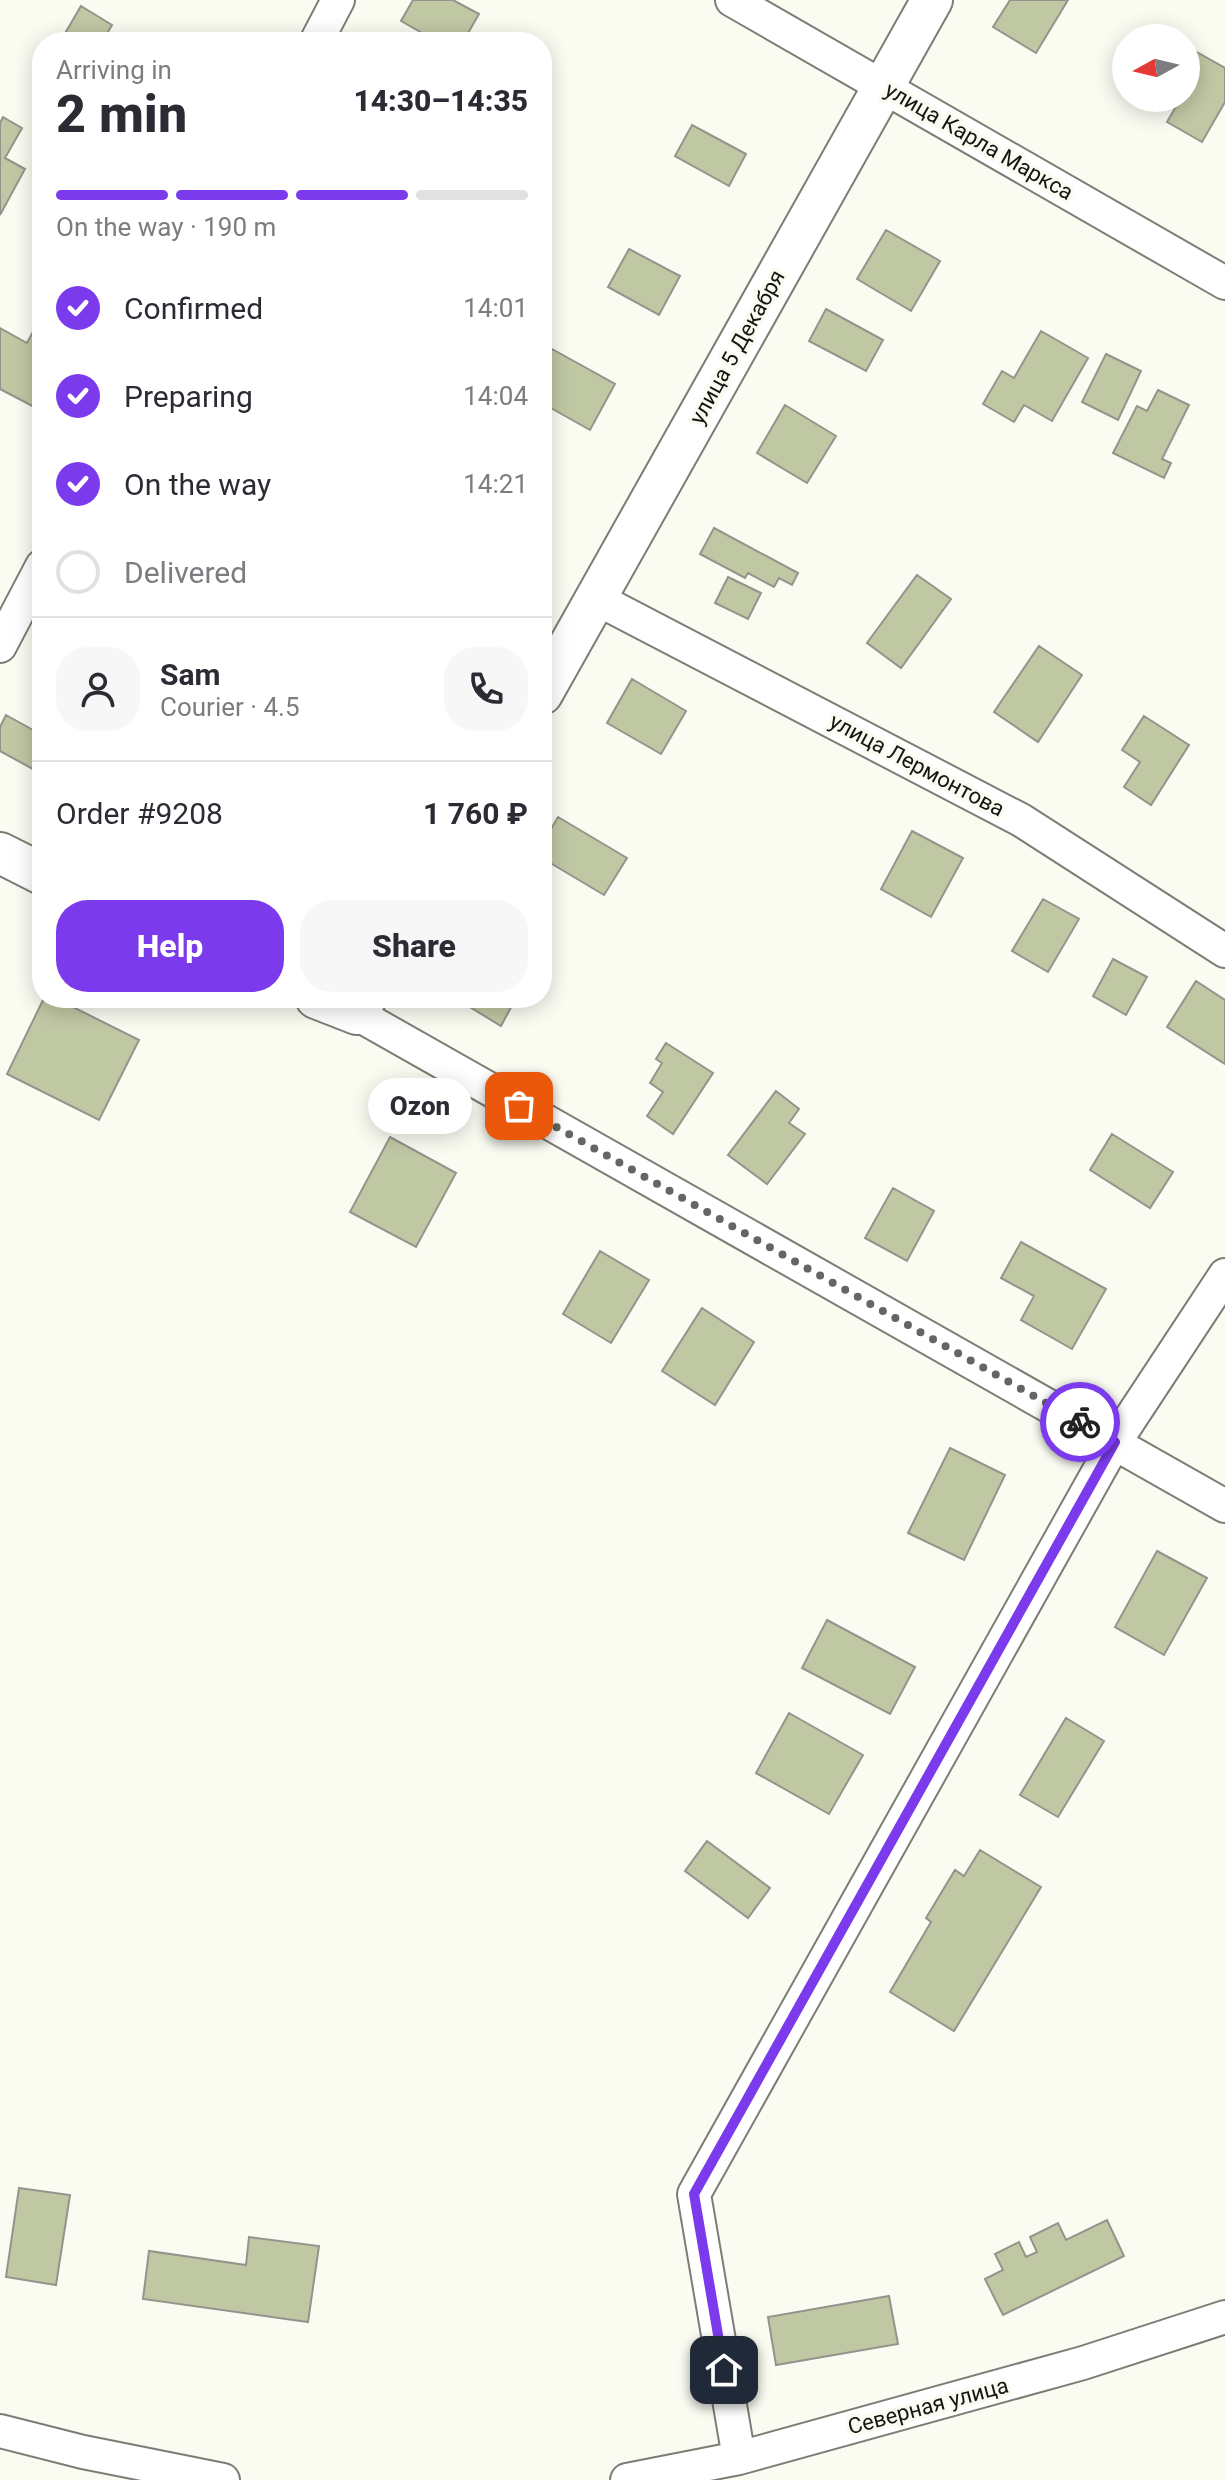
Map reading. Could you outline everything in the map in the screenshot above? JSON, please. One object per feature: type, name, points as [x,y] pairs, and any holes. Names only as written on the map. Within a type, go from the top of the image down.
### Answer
[{"type":"street","points":[[321,32],[338,0]]},
{"type":"street","name":"улица Карла Маркса","points":[[732,0],[1225,283]]},
{"type":"street","name":"улица 5 Декабря","points":[[552,677],[932,0]]},
{"type":"street","points":[[0,646],[32,585]]},
{"type":"street","name":"улица Лермонтова","points":[[597,599],[1021,820],[1225,951]]},
{"type":"street","points":[[0,853],[32,869]]},
{"type":"street","points":[[365,1008],[1225,1506]]},
{"type":"street","points":[[739,2458],[694,2194],[1115,1442],[1225,1275]]},
{"type":"street","name":"Северная улица","points":[[627,2480],[739,2458],[1083,2363],[1225,2317]]},
{"type":"street","points":[[0,2431],[83,2452],[223,2480]]},
{"type":"building","points":[[413,0],[453,0],[479,14],[469,32],[420,32],[401,21]]},
{"type":"building","points":[[1010,0],[1068,0],[1036,53],[993,27]]},
{"type":"building","points":[[81,6],[112,25],[108,32],[66,32]]},
{"type":"building","points":[[1200,54],[1225,68],[1225,102],[1202,142],[1167,122],[1173,112],[1200,112]]},
{"type":"building","points":[[3,117],[22,128],[5,158],[25,169],[0,215],[0,123]]},
{"type":"building","points":[[692,125],[746,154],[729,186],[675,156]]},
{"type":"building","points":[[886,230],[940,261],[911,311],[857,279]]},
{"type":"building","points":[[629,249],[680,276],[659,315],[608,287]]},
{"type":"building","points":[[826,309],[883,340],[866,371],[809,341]]},
{"type":"building","points":[[0,328],[27,343],[32,334],[32,406],[0,389]]},
{"type":"building","points":[[1041,331],[1088,358],[1052,421],[1024,405],[1014,422],[983,404],[1002,371],[1014,378]]},
{"type":"building","points":[[552,349],[615,384],[590,430],[552,409]]},
{"type":"building","points":[[1106,354],[1141,371],[1118,420],[1082,402]]},
{"type":"building","points":[[1158,390],[1189,405],[1162,459],[1171,463],[1164,478],[1113,453],[1137,406],[1147,411]]},
{"type":"building","points":[[785,405],[836,436],[807,483],[757,453]]},
{"type":"building","points":[[714,528],[798,573],[792,585],[779,578],[774,587],[748,573],[745,578],[700,554]]},
{"type":"building","points":[[917,575],[951,599],[901,668],[867,643]]},
{"type":"building","points":[[728,577],[761,593],[748,619],[715,603]]},
{"type":"building","points":[[1039,646],[1082,675],[1038,742],[994,712]]},
{"type":"building","points":[[632,679],[686,711],[661,754],[607,723]]},
{"type":"building","points":[[6,715],[32,729],[32,769],[0,751],[0,727]]},
{"type":"building","points":[[1144,716],[1189,745],[1151,805],[1124,787],[1140,762],[1122,750]]},
{"type":"building","points":[[558,817],[627,858],[604,895],[552,864],[552,827]]},
{"type":"building","points":[[912,831],[963,858],[931,917],[881,889]]},
{"type":"building","points":[[1043,899],[1079,919],[1048,972],[1012,951]]},
{"type":"building","points":[[1113,959],[1147,977],[1126,1015],[1093,996]]},
{"type":"building","points":[[1196,981],[1225,1000],[1225,1064],[1167,1027]]},
{"type":"building","points":[[39,1008],[75,1008],[139,1040],[99,1120],[7,1074]]},
{"type":"building","points":[[471,1008],[511,1008],[501,1026]]},
{"type":"building","points":[[666,1043],[713,1073],[673,1134],[647,1116],[663,1092],[650,1083],[662,1063],[656,1059]]},
{"type":"building","points":[[776,1091],[799,1109],[789,1123],[805,1134],[767,1184],[728,1155]]},
{"type":"building","points":[[1112,1134],[1173,1172],[1150,1208],[1090,1170]]},
{"type":"building","points":[[390,1137],[456,1173],[416,1247],[350,1212]]},
{"type":"building","points":[[893,1188],[934,1211],[907,1261],[865,1238]]},
{"type":"building","points":[[1021,1242],[1106,1289],[1072,1349],[1021,1320],[1034,1296],[1001,1278]]},
{"type":"building","points":[[600,1251],[649,1280],[611,1343],[563,1314]]},
{"type":"building","points":[[702,1308],[754,1342],[715,1405],[662,1371]]},
{"type":"building","points":[[950,1448],[1005,1475],[964,1560],[908,1533]]},
{"type":"building","points":[[1157,1551],[1207,1578],[1164,1655],[1115,1627]]},
{"type":"building","points":[[827,1620],[915,1667],[890,1714],[802,1668]]},
{"type":"building","points":[[789,1713],[863,1755],[829,1814],[756,1773]]},
{"type":"building","points":[[1066,1718],[1104,1741],[1058,1817],[1020,1795]]},
{"type":"building","points":[[707,1841],[770,1888],[748,1918],[685,1871]]},
{"type":"building","points":[[980,1850],[1041,1887],[954,2031],[890,1992],[931,1922],[926,1918],[955,1870],[964,1876]]},
{"type":"building","points":[[19,2188],[70,2195],[56,2285],[6,2277]]},
{"type":"building","points":[[1107,2220],[1124,2256],[1003,2315],[985,2279],[1003,2270],[995,2254],[1019,2242],[1026,2257],[1037,2252],[1030,2237],[1058,2223],[1066,2240]]},
{"type":"building","points":[[249,2237],[319,2246],[308,2322],[143,2299],[149,2251],[246,2265]]},
{"type":"building","points":[[889,2296],[898,2344],[776,2365],[768,2317]]},
{"type":"way so far","points":[[519,1106],[1080,1422]]},
{"type":"place","name":"Ozon","points":[[519,1106]]},
{"type":"route","points":[[724,2370],[694,2194],[1115,1442],[1080,1422]]}]
